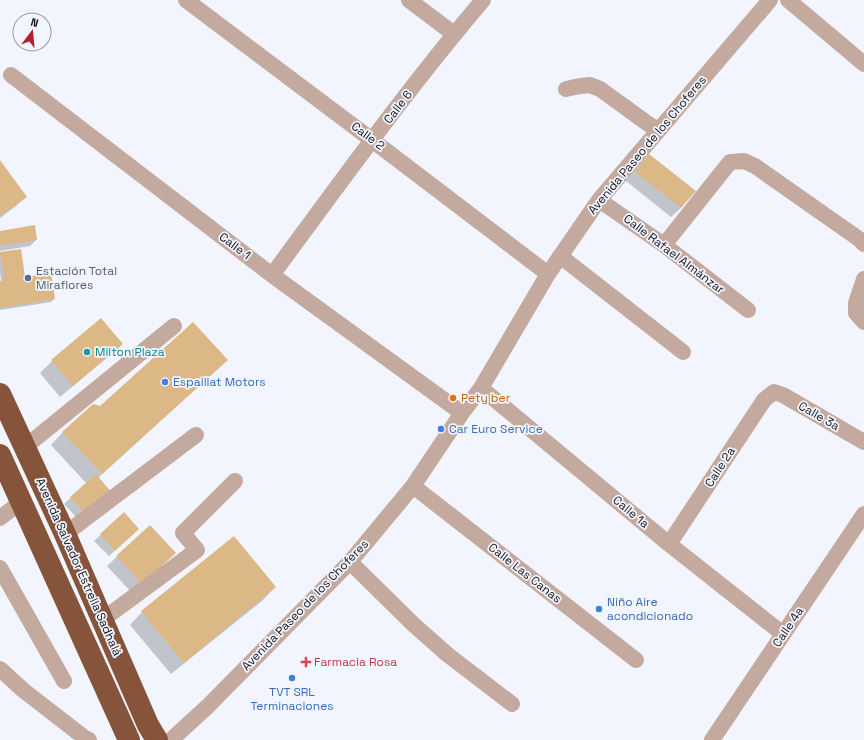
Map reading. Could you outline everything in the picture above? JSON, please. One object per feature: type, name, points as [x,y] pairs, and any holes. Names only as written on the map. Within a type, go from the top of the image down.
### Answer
[{"type":"highway","name":"Avenida Salvador Estrella Sadhalá","points":[[0,394],[65,534],[148,725],[157,740]]},
{"type":"highway","points":[[0,455],[129,740]]},
{"type":"street","name":"Calle 2","points":[[186,0],[548,274]]},
{"type":"street","points":[[409,0],[454,34]]},
{"type":"street","name":"Calle 6","points":[[272,274],[372,140],[454,34],[483,0]]},
{"type":"street","name":"Avenida Paseo de los Choferes","points":[[171,740],[207,707],[350,562],[413,486],[462,413],[481,388],[548,274],[599,200],[770,0]]},
{"type":"street","points":[[788,0],[864,64]]},
{"type":"street","name":"Calle 1","points":[[11,75],[272,274],[462,413]]},
{"type":"street","points":[[566,89],[590,85],[600,89],[658,131]]},
{"type":"street","points":[[664,245],[730,162],[744,161],[755,166],[859,238],[864,244]]},
{"type":"street","name":"Calle Rafael Almánzar","points":[[599,200],[664,245],[748,310]]},
{"type":"street","points":[[560,256],[683,352]]},
{"type":"street","points":[[864,279],[856,303],[856,313],[864,322]]},
{"type":"street","points":[[25,447],[174,326]]},
{"type":"street","name":"Calle 1a","points":[[481,388],[669,544],[783,634]]},
{"type":"street","name":"Calle 2a","points":[[669,544],[764,400],[774,392]]},
{"type":"street","name":"Calle 3a","points":[[774,392],[783,395],[864,442]]},
{"type":"street","points":[[65,534],[196,435]]},
{"type":"street","points":[[102,620],[197,550],[183,533],[235,481]]},
{"type":"street","name":"Calle Las Canas","points":[[413,486],[636,660]]},
{"type":"street","points":[[0,518],[21,502]]},
{"type":"street","name":"Calle 4a","points":[[712,740],[864,514]]},
{"type":"street","points":[[350,562],[414,625],[448,655],[512,704]]},
{"type":"street","points":[[0,568],[64,681]]},
{"type":"street","points":[[0,669],[23,690],[89,740]]},
{"type":"building","points":[[649,154],[696,191],[681,208],[635,172]]},
{"type":"building","points":[[0,160],[27,197],[0,216]]},
{"type":"building","points":[[35,225],[37,240],[0,246],[0,231]]},
{"type":"building","name":"Estación Total Miraflores","points":[[21,249],[25,277],[51,273],[55,299],[0,308],[0,281],[4,280],[0,252]]},
{"type":"building","name":"Milton Plaza","points":[[101,318],[123,344],[73,386],[51,360]]},
{"type":"building","name":"Espaillat Motors","points":[[193,322],[228,360],[102,474],[62,432],[93,404],[100,406]]},
{"type":"building","points":[[96,474],[113,494],[88,516],[70,497]]},
{"type":"building","points":[[124,512],[139,529],[115,551],[100,534]]},
{"type":"building","points":[[150,525],[176,553],[142,584],[116,556]]},
{"type":"building","points":[[234,536],[276,587],[184,663],[141,611]]},
{"type":"place","name":"Estación Total Miraflores","points":[[28,278]]},
{"type":"place","name":"Milton Plaza","points":[[87,352]]},
{"type":"place","name":"Espaillat Motors","points":[[165,382]]},
{"type":"place","name":"Pety ber","points":[[453,398]]},
{"type":"place","name":"Car Euro Service","points":[[441,429]]},
{"type":"place","name":"Niño Aire acondicionado","points":[[599,609]]},
{"type":"place","name":"Farmacia Rosa","points":[[306,662]]},
{"type":"place","name":"TVT SRL Terminaciones","points":[[292,678]]}]
